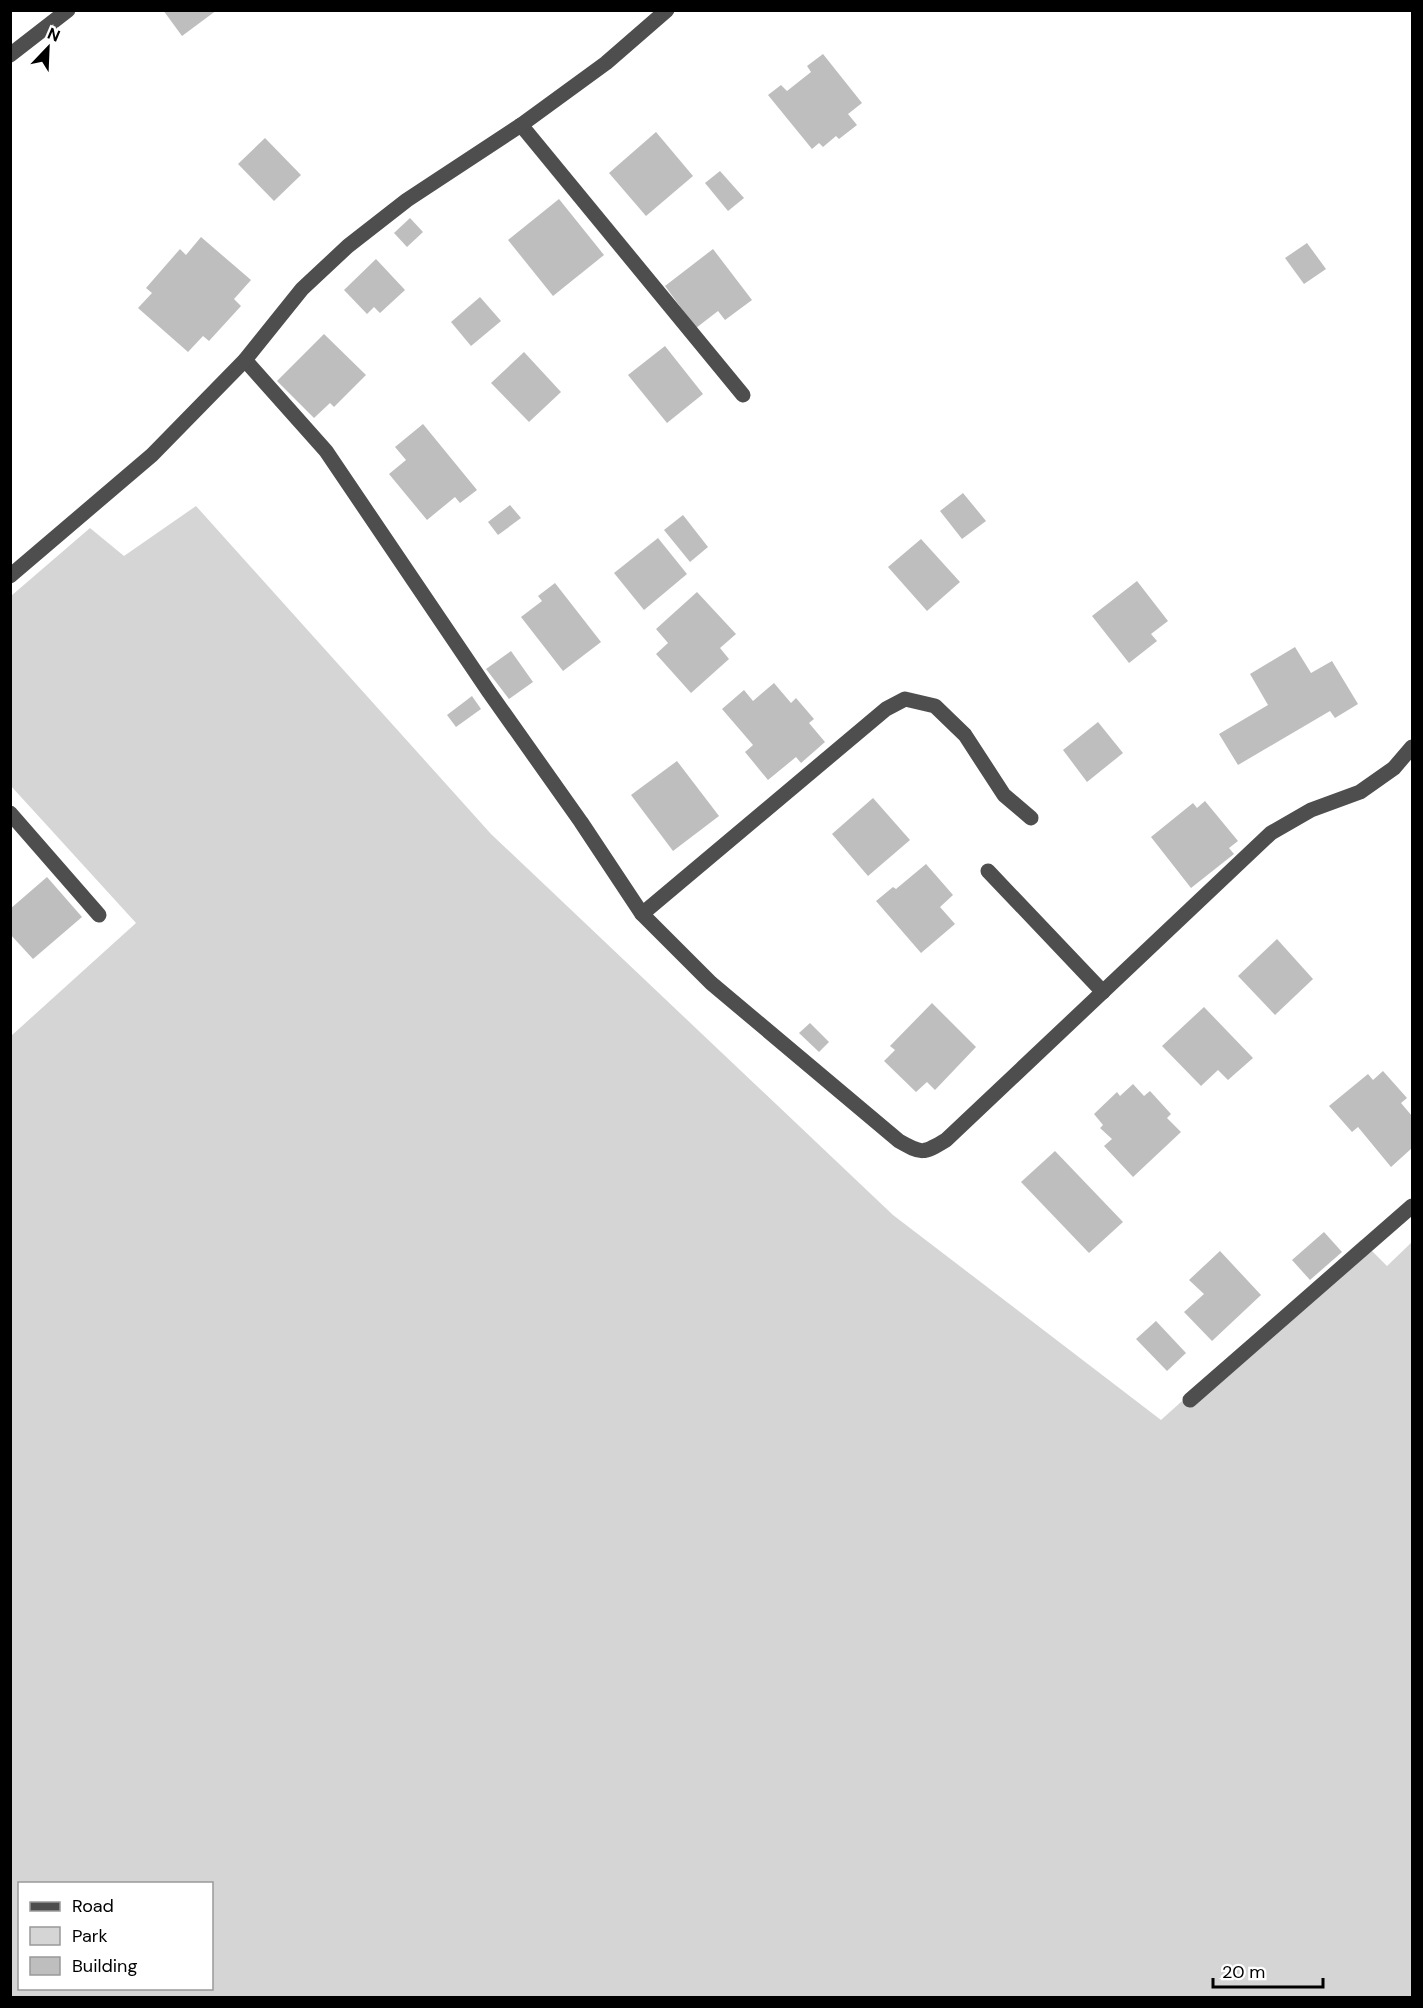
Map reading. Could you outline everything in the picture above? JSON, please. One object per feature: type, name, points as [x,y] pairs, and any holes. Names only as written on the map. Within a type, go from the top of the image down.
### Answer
[{"type":"street","points":[[10,55],[68,10]]},
{"type":"street","points":[[10,576],[152,455],[245,360],[302,289],[348,246],[407,200],[521,125],[606,63],[667,10]]},
{"type":"street","points":[[521,125],[743,395]]},
{"type":"street","points":[[245,360],[326,451],[642,914],[711,983],[898,1141],[914,1150],[928,1152],[946,1140],[1270,833],[1311,810],[1360,792],[1394,768],[1413,747]]},
{"type":"street","points":[[642,914],[886,709],[905,699],[935,706],[965,735],[1004,795],[1031,818]]},
{"type":"street","points":[[10,813],[99,915]]},
{"type":"street","points":[[988,871],[1103,992]]},
{"type":"street","points":[[1190,1400],[1413,1206]]},
{"type":"green space","points":[[196,506],[491,834],[893,1215],[1161,1420],[1361,1240],[1387,1266],[1412,1242],[1412,1997],[11,1997],[11,1036],[136,923],[11,786],[11,596],[90,528],[124,556]]},
{"type":"building","points":[[163,10],[217,10],[182,36]]},
{"type":"building","points":[[823,54],[862,103],[848,114],[857,125],[839,139],[836,136],[823,147],[819,143],[812,149],[768,95],[781,85],[787,91],[811,72],[807,66]]},
{"type":"building","points":[[656,132],[693,176],[646,216],[609,173]]},
{"type":"building","points":[[265,138],[301,175],[274,201],[238,164]]},
{"type":"building","points":[[720,171],[744,198],[728,211],[705,183]]},
{"type":"building","points":[[559,199],[604,255],[553,296],[508,240]]},
{"type":"building","points":[[410,218],[423,232],[407,247],[394,233]]},
{"type":"building","points":[[201,237],[251,280],[234,299],[241,306],[209,341],[203,336],[188,352],[138,308],[152,293],[146,288],[180,249],[186,255]]},
{"type":"building","points":[[1307,243],[1326,269],[1304,284],[1285,258]]},
{"type":"building","points":[[713,249],[752,300],[725,320],[718,311],[696,328],[665,286]]},
{"type":"building","points":[[376,259],[405,290],[380,313],[374,307],[367,314],[344,290]]},
{"type":"building","points":[[480,297],[501,321],[471,346],[451,322]]},
{"type":"building","points":[[324,334],[366,375],[334,407],[330,403],[314,418],[277,381]]},
{"type":"building","points":[[665,346],[703,394],[667,423],[628,375]]},
{"type":"building","points":[[524,352],[561,392],[529,422],[491,383]]},
{"type":"building","points":[[423,424],[477,490],[460,503],[455,497],[427,520],[389,474],[406,460],[395,447]]},
{"type":"building","points":[[963,493],[986,521],[962,539],[940,511]]},
{"type":"building","points":[[510,505],[521,518],[498,535],[488,522]]},
{"type":"building","points":[[683,515],[708,547],[690,562],[664,530]]},
{"type":"building","points":[[658,538],[687,574],[644,610],[614,573]]},
{"type":"building","points":[[921,539],[960,582],[927,611],[888,567]]},
{"type":"building","points":[[1137,581],[1168,621],[1151,634],[1157,641],[1129,663],[1092,616]]},
{"type":"building","points":[[555,583],[601,642],[563,671],[521,617],[542,601],[538,596]]},
{"type":"building","points":[[697,592],[736,634],[720,648],[729,659],[691,693],[656,654],[668,643],[656,629]]},
{"type":"building","points":[[1295,647],[1311,673],[1332,661],[1358,704],[1335,718],[1330,711],[1238,765],[1219,734],[1268,705],[1250,674]]},
{"type":"building","points":[[511,651],[533,682],[509,699],[486,669]]},
{"type":"building","points":[[774,683],[791,703],[796,698],[814,719],[809,723],[825,742],[801,763],[796,757],[768,780],[745,752],[753,745],[722,709],[744,690],[753,701]]},
{"type":"building","points":[[472,696],[481,709],[456,727],[447,715]]},
{"type":"building","points":[[1098,722],[1123,753],[1087,782],[1063,750]]},
{"type":"building","points":[[677,761],[719,816],[673,851],[631,795]]},
{"type":"building","points":[[873,798],[910,840],[868,876],[832,834]]},
{"type":"building","points":[[1205,801],[1238,841],[1229,848],[1234,854],[1191,888],[1151,837],[1193,803],[1197,808]]},
{"type":"building","points":[[926,864],[953,895],[940,907],[955,924],[921,953],[876,901],[893,887],[896,889]]},
{"type":"building","points":[[47,877],[82,917],[33,959],[10,934],[10,909]]},
{"type":"building","points":[[1277,939],[1313,979],[1275,1015],[1238,976]]},
{"type":"building","points":[[932,1003],[976,1047],[935,1090],[927,1082],[916,1092],[884,1061],[895,1050],[890,1046]]},
{"type":"building","points":[[1204,1007],[1253,1058],[1228,1080],[1218,1070],[1201,1086],[1162,1046]]},
{"type":"building","points":[[810,1023],[829,1042],[819,1052],[799,1033]]},
{"type":"building","points":[[1383,1071],[1407,1098],[1401,1103],[1412,1116],[1412,1148],[1391,1167],[1358,1127],[1352,1132],[1329,1106],[1368,1074],[1373,1080]]},
{"type":"building","points":[[1133,1084],[1144,1096],[1150,1091],[1171,1114],[1167,1118],[1181,1132],[1133,1177],[1104,1146],[1112,1139],[1100,1128],[1103,1125],[1094,1114],[1117,1092],[1120,1096]]},
{"type":"building","points":[[1055,1151],[1123,1222],[1089,1253],[1021,1182]]},
{"type":"building","points":[[1324,1232],[1342,1252],[1310,1280],[1292,1260]]},
{"type":"building","points":[[1220,1251],[1261,1295],[1212,1341],[1184,1312],[1204,1294],[1189,1280]]},
{"type":"building","points":[[1156,1321],[1186,1353],[1167,1371],[1136,1339]]}]
